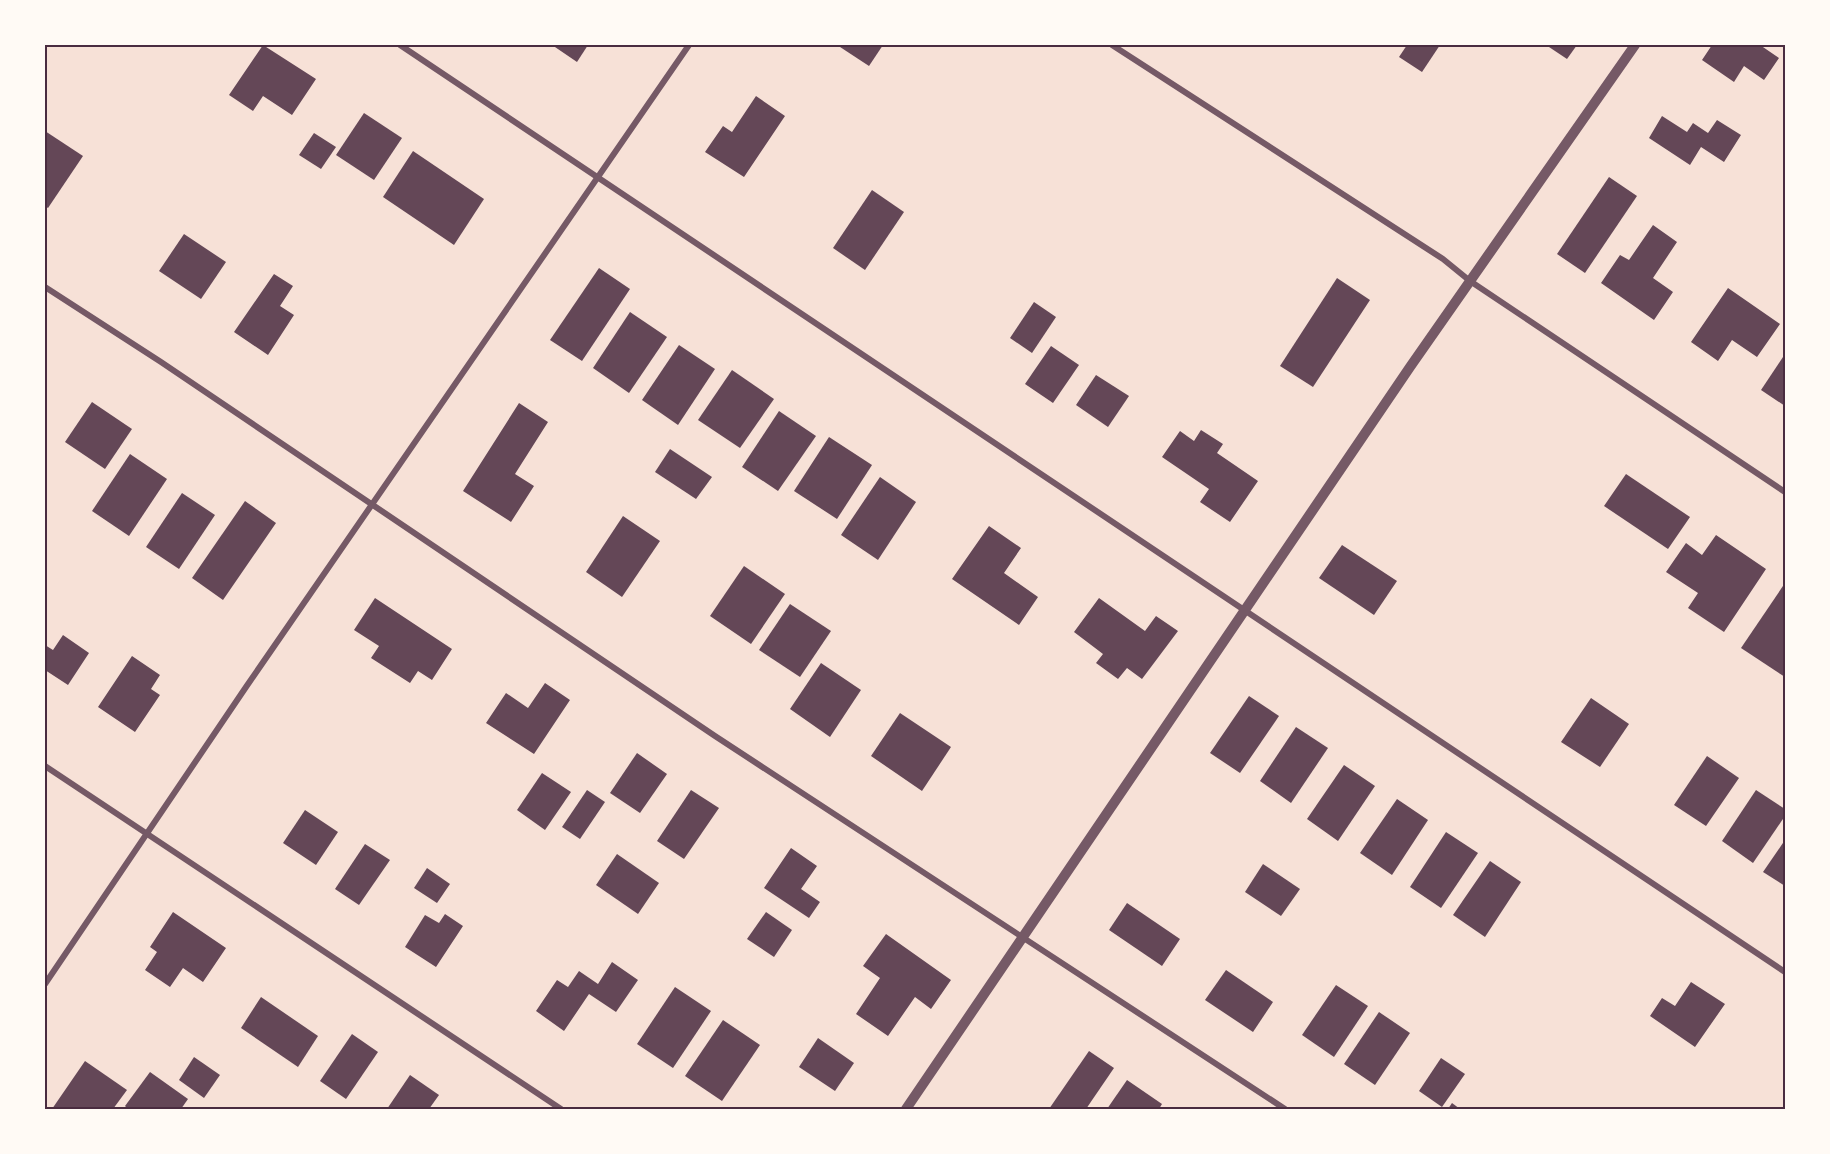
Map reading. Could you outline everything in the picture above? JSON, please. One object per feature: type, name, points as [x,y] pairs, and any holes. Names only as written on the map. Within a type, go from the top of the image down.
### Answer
[{"type":"street","points":[[400,45],[1785,972]]},
{"type":"street","points":[[45,984],[372,504],[689,45]]},
{"type":"street","points":[[1112,45],[1443,259],[1470,281],[1785,492]]},
{"type":"street","points":[[906,1109],[1470,281],[1635,45]]},
{"type":"street","points":[[45,287],[161,362],[715,736],[1285,1109]]},
{"type":"street","points":[[45,766],[561,1109]]},
{"type":"building","points":[[263,45],[316,79],[292,115],[263,96],[253,111],[229,95]]},
{"type":"building","points":[[552,45],[588,45],[577,62]]},
{"type":"building","points":[[837,45],[883,45],[869,66]]},
{"type":"building","points":[[1407,45],[1440,45],[1422,72],[1399,57]]},
{"type":"building","points":[[1546,45],[1577,45],[1567,59]]},
{"type":"building","points":[[1712,45],[1760,45],[1779,58],[1764,80],[1744,66],[1734,82],[1702,60]]},
{"type":"building","points":[[756,96],[785,116],[744,177],[705,152],[723,126],[732,132]]},
{"type":"building","points":[[364,113],[402,138],[374,180],[336,155]]},
{"type":"building","points":[[1662,116],[1687,132],[1693,123],[1708,133],[1717,120],[1741,135],[1724,162],[1701,147],[1690,165],[1649,138]]},
{"type":"building","points":[[45,131],[83,156],[48,208],[45,206]]},
{"type":"building","points":[[314,133],[336,147],[321,169],[299,155]]},
{"type":"building","points":[[413,151],[484,199],[454,245],[383,197]]},
{"type":"building","points":[[1609,177],[1637,196],[1585,273],[1557,254]]},
{"type":"building","points":[[872,190],[904,212],[865,270],[833,248]]},
{"type":"building","points":[[1653,225],[1677,242],[1653,278],[1673,292],[1654,320],[1601,283],[1620,255],[1629,260]]},
{"type":"building","points":[[184,234],[226,262],[201,299],[159,271]]},
{"type":"building","points":[[599,268],[630,289],[582,361],[550,340]]},
{"type":"building","points":[[274,274],[293,286],[280,306],[294,315],[268,355],[234,332]]},
{"type":"building","points":[[1337,278],[1370,300],[1313,387],[1280,366]]},
{"type":"building","points":[[1728,288],[1780,324],[1757,357],[1732,340],[1718,361],[1691,342]]},
{"type":"building","points":[[1034,302],[1056,317],[1032,353],[1010,338]]},
{"type":"building","points":[[630,312],[667,337],[629,393],[593,368]]},
{"type":"building","points":[[679,345],[715,369],[678,425],[642,400]]},
{"type":"building","points":[[1051,346],[1079,365],[1053,403],[1025,384]]},
{"type":"building","points":[[1785,354],[1785,406],[1761,390]]},
{"type":"building","points":[[732,370],[774,399],[740,448],[698,420]]},
{"type":"building","points":[[1096,375],[1129,396],[1108,427],[1076,405]]},
{"type":"building","points":[[92,402],[132,429],[105,469],[65,442]]},
{"type":"building","points":[[519,403],[548,422],[515,474],[534,486],[511,522],[463,491]]},
{"type":"building","points":[[779,411],[816,436],[778,491],[742,467]]},
{"type":"building","points":[[1201,430],[1223,444],[1217,453],[1258,481],[1230,522],[1200,502],[1209,489],[1162,457],[1180,431],[1194,441]]},
{"type":"building","points":[[829,437],[872,465],[837,519],[794,491]]},
{"type":"building","points":[[670,449],[712,477],[696,499],[655,472]]},
{"type":"building","points":[[130,454],[167,479],[129,536],[92,511]]},
{"type":"building","points":[[1626,474],[1690,517],[1668,549],[1604,506]]},
{"type":"building","points":[[880,477],[916,502],[878,560],[841,535]]},
{"type":"building","points":[[182,493],[215,515],[179,569],[146,547]]},
{"type":"building","points":[[245,501],[276,523],[223,600],[192,578]]},
{"type":"building","points":[[623,516],[660,541],[622,597],[586,572]]},
{"type":"building","points":[[989,526],[1021,548],[1004,573],[1038,597],[1019,625],[952,579]]},
{"type":"building","points":[[1716,535],[1766,569],[1724,632],[1688,608],[1698,593],[1666,572],[1686,543],[1702,555]]},
{"type":"building","points":[[1342,545],[1397,581],[1374,615],[1319,578]]},
{"type":"building","points":[[744,566],[785,594],[751,644],[710,616]]},
{"type":"building","points":[[1785,583],[1785,677],[1741,648]]},
{"type":"building","points":[[375,598],[452,649],[432,680],[418,671],[410,683],[371,658],[379,646],[354,630]]},
{"type":"building","points":[[1099,598],[1145,631],[1156,616],[1178,631],[1142,679],[1127,668],[1118,679],[1096,663],[1103,654],[1074,632]]},
{"type":"building","points":[[790,604],[831,631],[800,677],[759,650]]},
{"type":"building","points":[[63,635],[89,653],[68,685],[45,670],[45,645],[53,650]]},
{"type":"building","points":[[132,656],[160,675],[151,689],[160,695],[135,732],[98,707]]},
{"type":"building","points":[[821,663],[861,690],[830,737],[790,709]]},
{"type":"building","points":[[545,683],[570,700],[534,754],[486,723],[506,693],[528,708]]},
{"type":"building","points":[[1249,696],[1279,716],[1240,773],[1210,753]]},
{"type":"building","points":[[1591,698],[1629,724],[1600,767],[1561,742]]},
{"type":"building","points":[[900,713],[951,747],[922,791],[871,756]]},
{"type":"building","points":[[1296,727],[1328,748],[1291,803],[1260,781]]},
{"type":"building","points":[[637,753],[667,774],[640,813],[610,793]]},
{"type":"building","points":[[1707,756],[1739,778],[1706,826],[1674,805]]},
{"type":"building","points":[[1344,765],[1375,786],[1338,841],[1307,819]]},
{"type":"building","points":[[542,773],[571,792],[545,830],[517,810]]},
{"type":"building","points":[[587,790],[605,802],[580,839],[562,827]]},
{"type":"building","points":[[691,790],[719,808],[684,859],[657,841]]},
{"type":"building","points":[[1756,790],[1785,809],[1785,816],[1753,863],[1722,841]]},
{"type":"building","points":[[1397,799],[1428,820],[1392,875],[1360,853]]},
{"type":"building","points":[[305,810],[338,832],[316,865],[283,843]]},
{"type":"building","points":[[1446,832],[1478,853],[1441,908],[1410,887]]},
{"type":"building","points":[[1785,840],[1785,886],[1763,872]]},
{"type":"building","points":[[365,844],[390,860],[359,905],[335,889]]},
{"type":"building","points":[[791,848],[817,866],[801,889],[820,902],[809,918],[764,888]]},
{"type":"building","points":[[617,854],[659,883],[638,914],[596,885]]},
{"type":"building","points":[[1490,861],[1521,882],[1485,937],[1453,915]]},
{"type":"building","points":[[1263,864],[1300,889],[1281,916],[1245,892]]},
{"type":"building","points":[[427,868],[450,884],[437,903],[414,888]]},
{"type":"building","points":[[1127,903],[1180,939],[1162,966],[1109,930]]},
{"type":"building","points":[[173,912],[226,948],[203,982],[183,968],[170,987],[145,970],[157,952],[150,947]]},
{"type":"building","points":[[766,912],[792,930],[774,957],[747,939]]},
{"type":"building","points":[[445,914],[463,926],[436,967],[405,947],[425,915],[439,923]]},
{"type":"building","points":[[886,934],[951,980],[931,1009],[915,997],[888,1036],[856,1014],[880,978],[863,966]]},
{"type":"building","points":[[612,962],[638,980],[616,1012],[589,994],[564,1031],[536,1011],[557,980],[568,987],[579,971],[598,984]]},
{"type":"building","points":[[1226,970],[1273,1002],[1253,1032],[1205,1000]]},
{"type":"building","points":[[1691,982],[1725,1004],[1695,1047],[1650,1016],[1662,998],[1675,1006]]},
{"type":"building","points":[[1336,985],[1368,1006],[1334,1057],[1302,1035]]},
{"type":"building","points":[[675,987],[711,1011],[673,1068],[637,1044]]},
{"type":"building","points":[[261,997],[318,1036],[298,1067],[241,1028]]},
{"type":"building","points":[[1379,1012],[1410,1033],[1375,1085],[1344,1064]]},
{"type":"building","points":[[723,1020],[760,1045],[722,1101],[685,1076]]},
{"type":"building","points":[[352,1034],[378,1052],[346,1099],[320,1081]]},
{"type":"building","points":[[818,1038],[854,1063],[835,1091],[799,1067]]},
{"type":"building","points":[[1089,1051],[1114,1068],[1086,1109],[1049,1109]]},
{"type":"building","points":[[194,1057],[220,1075],[204,1098],[179,1080]]},
{"type":"building","points":[[1441,1058],[1465,1074],[1442,1107],[1419,1091]]},
{"type":"building","points":[[85,1061],[127,1090],[113,1109],[52,1109]]},
{"type":"building","points":[[150,1072],[188,1099],[181,1109],[128,1109],[125,1106]]},
{"type":"building","points":[[410,1075],[439,1095],[429,1109],[387,1109]]},
{"type":"building","points":[[1127,1080],[1162,1104],[1159,1109],[1107,1109]]},
{"type":"building","points":[[1452,1103],[1460,1109],[1448,1109]]}]
